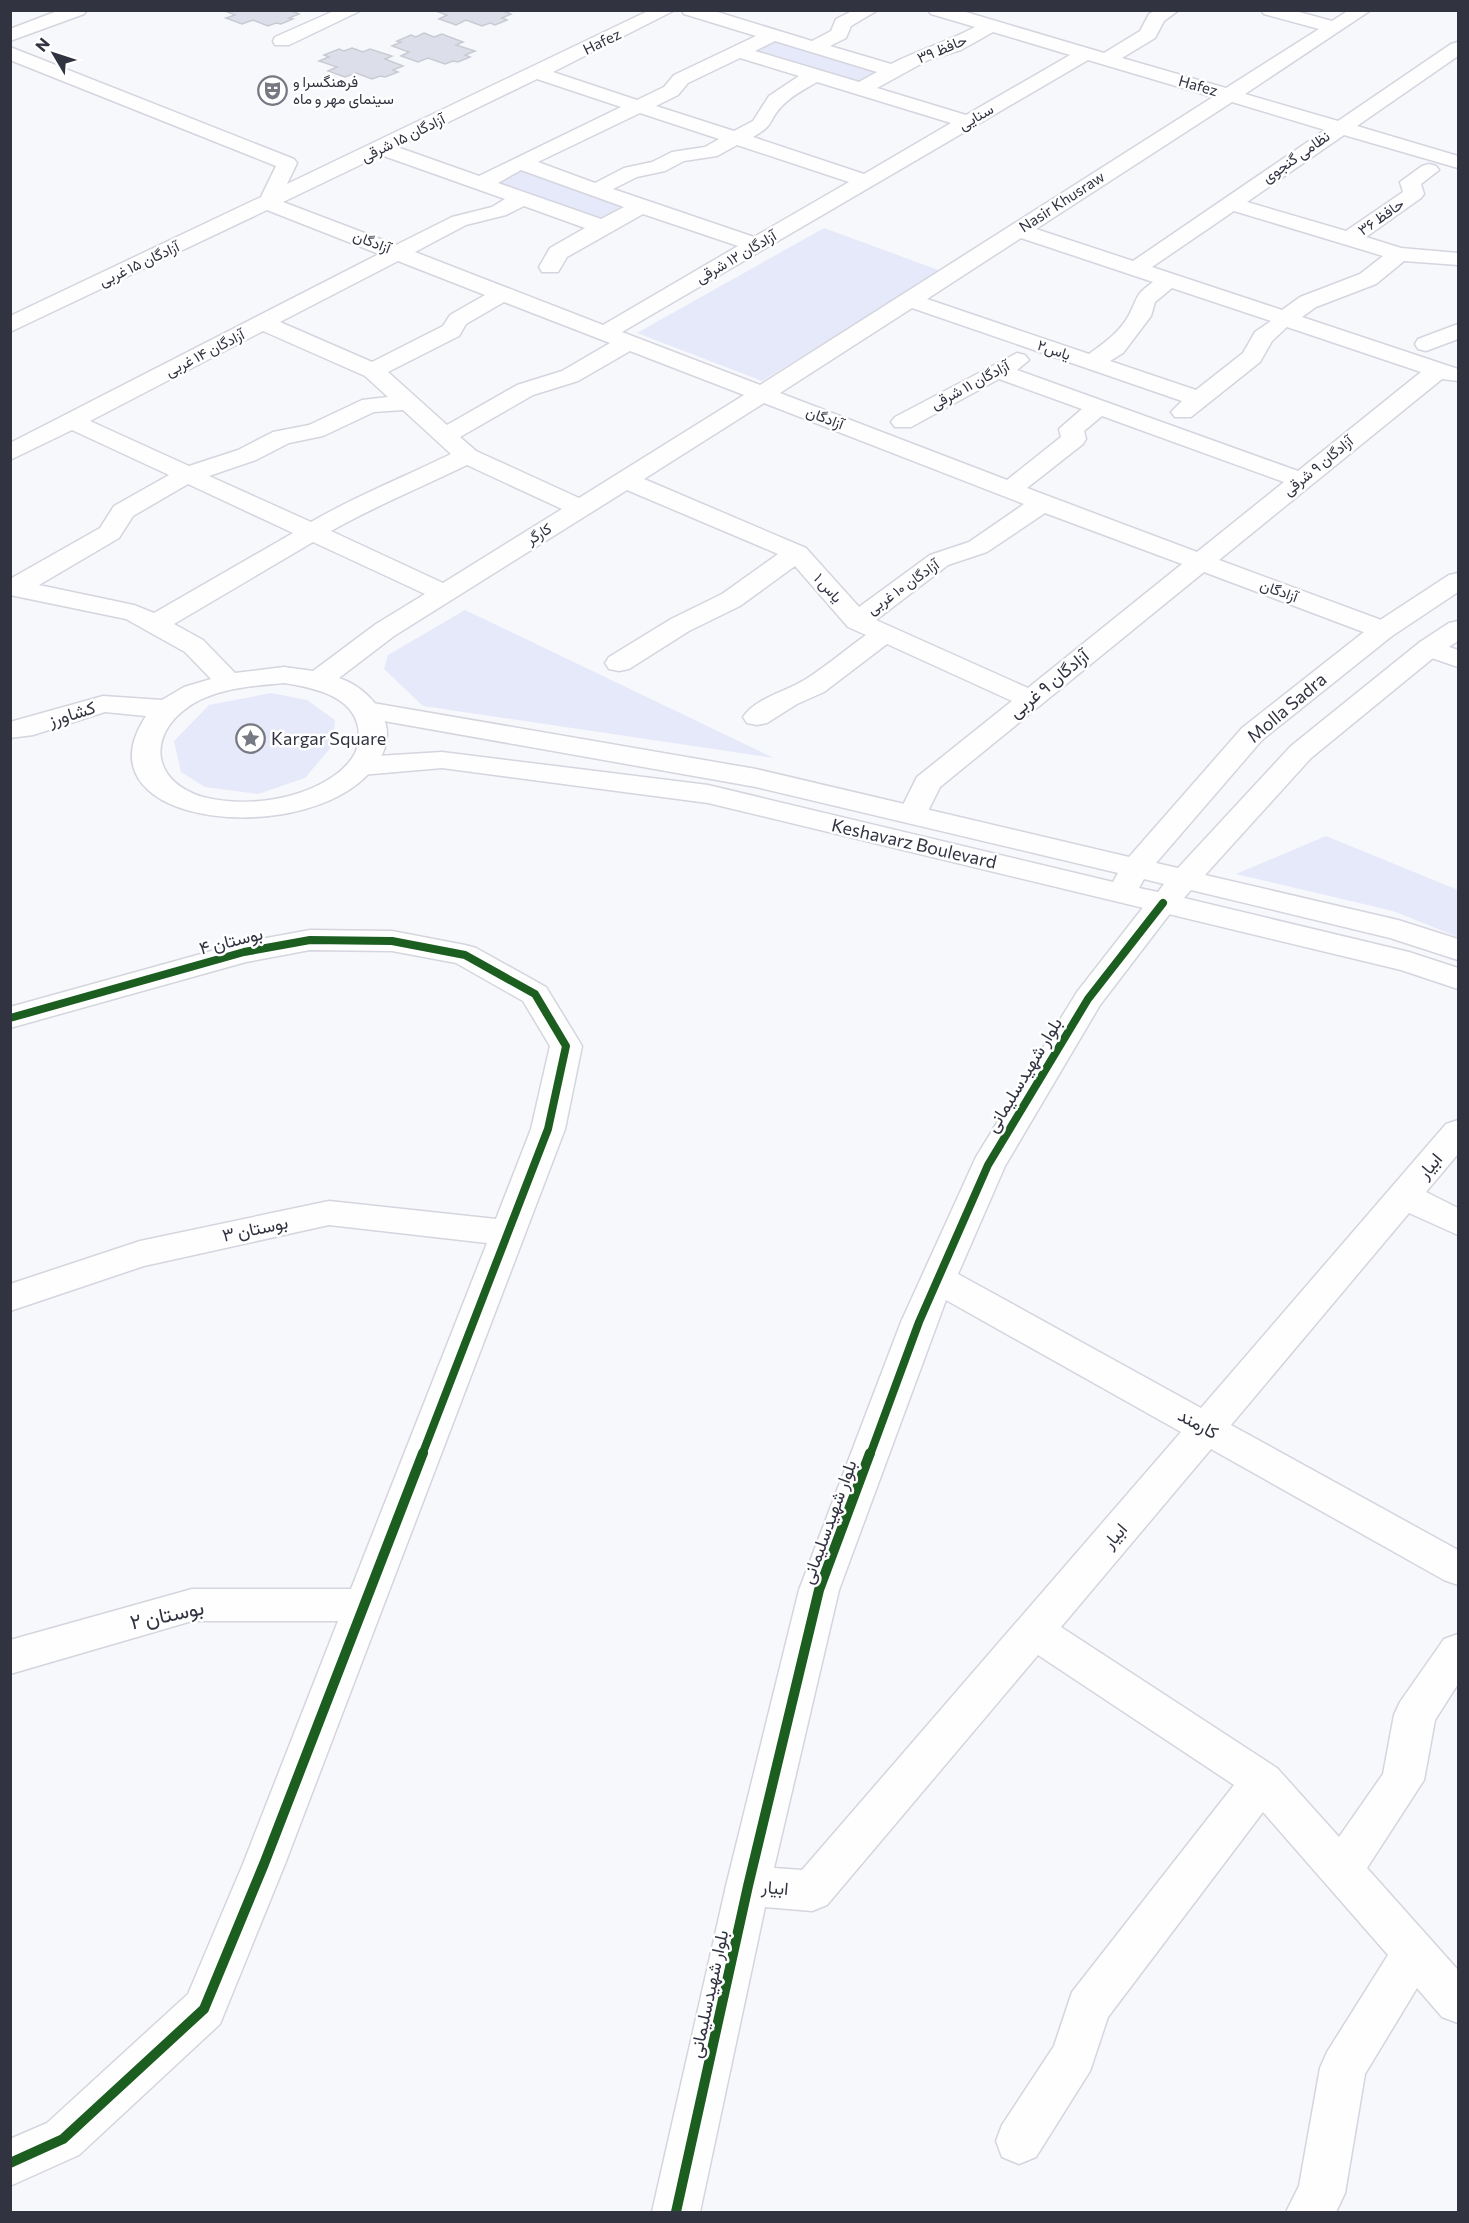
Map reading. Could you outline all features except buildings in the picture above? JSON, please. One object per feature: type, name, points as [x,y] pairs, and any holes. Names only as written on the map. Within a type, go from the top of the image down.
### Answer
[{"type":"street","points":[[10,36],[78,10]]},
{"type":"street","points":[[282,40],[353,10]]},
{"type":"street","name":"Hafez","points":[[537,73],[666,10]]},
{"type":"street","points":[[690,10],[893,71]]},
{"type":"street","points":[[815,47],[839,34],[843,23],[869,10]]},
{"type":"street","name":"Hafez","points":[[937,10],[1001,20],[1085,54],[1458,162]]},
{"type":"street","points":[[1107,60],[1148,34],[1156,18],[1170,10]]},
{"type":"street","points":[[1270,10],[1335,28]]},
{"type":"street","name":"Nasir Khusraw","points":[[763,394],[1362,10]]},
{"type":"street","name":"حافظ ۳۹","points":[[861,89],[921,56],[954,46],[1001,20]]},
{"type":"street","points":[[481,183],[671,91],[681,79],[773,35]]},
{"type":"street","name":"نظامی گنجوی","points":[[1135,269],[1458,48]]},
{"type":"street","points":[[740,52],[968,122]]},
{"type":"street","points":[[10,53],[287,163],[268,203]]},
{"type":"street","name":"سنایی","points":[[866,181],[1085,54]]},
{"type":"street","points":[[1427,69],[1448,75]]},
{"type":"street","points":[[537,73],[866,181]]},
{"type":"street","name":"آزادگان ۱۵ شرقی","points":[[268,203],[537,73]]},
{"type":"street","points":[[596,190],[631,172],[658,167],[679,156],[710,152],[735,139],[762,124],[765,111],[791,88],[816,75]]},
{"type":"street","points":[[382,148],[602,227]]},
{"type":"street","points":[[520,163],[755,245]]},
{"type":"street","name":"حافظ ۳۶","points":[[1349,239],[1414,194],[1410,182],[1429,170]]},
{"type":"street","name":"آزادگان ۱۲ شرقی","points":[[605,333],[866,181]]},
{"type":"street","name":"آزادگان ۱۴ غربی","points":[[10,453],[459,221],[499,211],[523,198]]},
{"type":"street","name":"آزادگان","points":[[268,203],[1043,503],[1383,630]]},
{"type":"street","name":"آزادگان ۱۵ غربی","points":[[10,325],[268,203]]},
{"type":"street","points":[[1230,203],[1399,254],[1458,260]]},
{"type":"street","points":[[550,267],[558,253],[641,206]]},
{"type":"street","points":[[1019,230],[1169,280],[1280,323],[1448,373]]},
{"type":"street","points":[[1161,430],[1252,357],[1263,337],[1308,302],[1368,279],[1399,254]]},
{"type":"street","points":[[1098,358],[1115,348],[1140,316],[1145,299],[1169,280]]},
{"type":"street","points":[[373,372],[451,331],[458,320],[504,293]]},
{"type":"street","name":"یاس۲","points":[[909,300],[1199,399]]},
{"type":"street","points":[[263,323],[373,372],[467,456],[580,508]]},
{"type":"street","points":[[1426,344],[1458,331]]},
{"type":"street","points":[[445,436],[525,390],[570,376],[629,342]]},
{"type":"street","name":"آزادگان ۱۱ شرقی","points":[[903,422],[1018,360],[1035,343]]},
{"type":"street","points":[[999,370],[1300,480]]},
{"type":"street","name":"آزادگان ۹ شرقی","points":[[1199,562],[1300,480],[1448,373]]},
{"type":"street","name":"کارگر","points":[[319,681],[385,630],[763,394]]},
{"type":"street","points":[[13,588],[110,533],[123,511],[187,475],[247,455],[282,437],[315,431],[370,405],[407,403]]},
{"type":"street","points":[[1010,490],[1074,439],[1071,429],[1099,407]]},
{"type":"street","points":[[71,422],[444,593]]},
{"type":"street","points":[[155,624],[360,504],[395,491],[467,456]]},
{"type":"street","name":"یاس ۱","points":[[625,480],[797,554],[857,621],[1030,699]]},
{"type":"street","name":"آزادگان ۱۰ غربی","points":[[857,621],[939,560],[978,547],[1043,503]]},
{"type":"street","points":[[620,663],[680,625],[731,600],[797,554]]},
{"type":"street","name":"آزادگان ۹ غربی","points":[[913,815],[927,783],[1199,562]]},
{"type":"street","name":"Molla Sadra","points":[[1121,893],[1137,867],[1252,734],[1383,630],[1458,581]]},
{"type":"street","points":[[13,588],[134,613],[194,646],[228,681]]},
{"type":"street","points":[[1174,891],[1301,752],[1429,648],[1458,629]]},
{"type":"street","points":[[757,717],[787,698],[814,686],[885,633]]},
{"type":"street","points":[[1429,648],[1458,659]]},
{"type":"street","points":[[284,675],[319,681],[348,693],[367,710],[375,728],[372,747],[361,766],[329,790],[303,801],[264,809],[224,809],[188,801],[162,786],[147,766],[144,744],[156,721],[178,701],[210,686],[246,677],[284,675]]},
{"type":"street","name":"کشاورز","points":[[10,729],[22,729],[103,704],[170,709]]},
{"type":"street","name":"Keshavarz Boulevard","points":[[367,710],[756,778],[1137,867],[1174,891],[1458,979]]},
{"type":"street","name":"Keshavarz Boulevard","points":[[361,766],[442,760],[708,794],[1121,893],[1174,891],[1398,930],[1458,950]]},
{"type":"street","name":"بلوار شهیدسلیمانی","points":[[676,2212],[748,1886],[819,1590],[919,1322],[988,1165],[1088,999],[1174,891]]},
{"type":"street","name":"بوستان ۴","points":[[10,1018],[244,952],[310,940],[392,940],[465,955],[535,994],[566,1046],[548,1129],[264,1864],[204,2009],[63,2139],[10,2163]]},
{"type":"street","name":"ابیار","points":[[748,1886],[812,1892],[1458,1132]]},
{"type":"street","points":[[1404,1196],[1458,1223]]},
{"type":"street","name":"بوستان ۳","points":[[10,1298],[140,1254],[329,1213],[508,1233]]},
{"type":"street","name":"کارمند","points":[[938,1279],[1457,1565]]},
{"type":"street","name":"بوستان ۲","points":[[10,1657],[192,1605],[364,1605]]},
{"type":"street","points":[[1034,1631],[1262,1782],[1458,2002]]},
{"type":"street","points":[[1341,1870],[1403,1780],[1415,1715],[1458,1651]]},
{"type":"street","points":[[1019,2141],[1074,2056],[1088,2007],[1262,1782]]},
{"type":"street","points":[[1310,2212],[1321,2193],[1342,2068],[1414,1952]]},
{"type":"shaded area","points":[[777,41],[878,71],[858,82],[757,51]]},
{"type":"shaded area","points":[[521,171],[623,206],[600,219],[498,183]]},
{"type":"shaded area","points":[[824,228],[941,271],[762,381],[637,333]]},
{"type":"shaded area","points":[[465,610],[774,758],[423,706],[384,669],[388,655]]},
{"type":"shaded area","points":[[271,693],[307,700],[335,720],[333,745],[305,778],[258,794],[205,787],[181,772],[174,741],[209,705]]},
{"type":"shaded area","points":[[1326,836],[1458,890],[1458,937],[1393,911],[1236,874]]},
{"type":"cycle path","points":[[676,2212],[748,1886],[819,1590],[919,1322],[988,1165],[1088,999],[1163,903]]},
{"type":"cycle path","points":[[10,1018],[244,952],[310,940],[392,941],[465,955],[535,994],[566,1046],[548,1129],[264,1864],[204,2009],[63,2139],[10,2163]]},
{"type":"place","name":"فرهنگسرا و سینمای مهر و ماه","points":[[272,91]]},
{"type":"place","name":"Kargar Square","points":[[250,739]]}]
